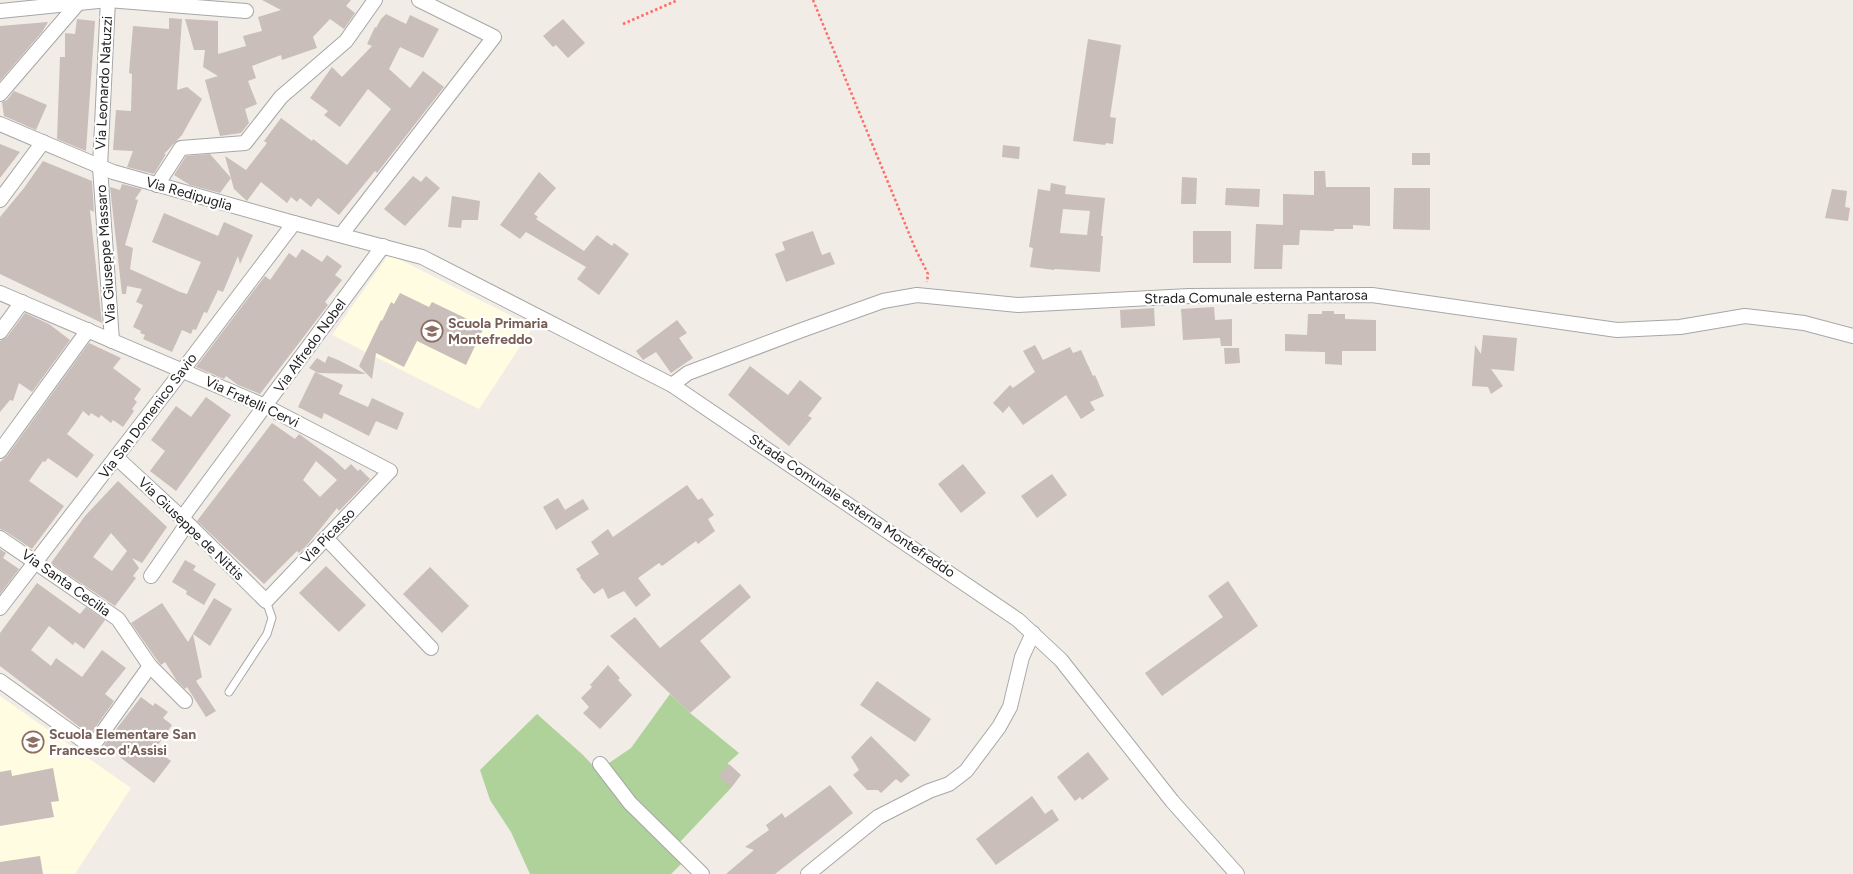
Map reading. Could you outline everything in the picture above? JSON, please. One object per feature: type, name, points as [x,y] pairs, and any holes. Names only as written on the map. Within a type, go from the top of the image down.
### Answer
[{"type":"street","points":[[0,11],[108,0],[246,11]]},
{"type":"street","name":"Via Leonardo Natuzzi","points":[[100,167],[108,0]]},
{"type":"street","points":[[157,185],[180,148],[245,143],[281,98],[346,41],[375,0]]},
{"type":"street","points":[[341,235],[494,37],[419,0]]},
{"type":"street","points":[[0,94],[79,2]]},
{"type":"street","name":"Via Redipuglia","points":[[0,124],[100,167],[157,185],[383,246]]},
{"type":"street","points":[[0,200],[43,142]]},
{"type":"street","name":"Via Giuseppe Massaro","points":[[100,167],[112,341]]},
{"type":"street","name":"Via San Domenico Savio","points":[[0,608],[294,223]]},
{"type":"street","name":"Strada Comunale esterna Montefreddo","points":[[383,246],[422,256],[672,385],[1018,620],[1061,660],[1166,794],[1237,874]]},
{"type":"street","name":"Via Alfredo Nobel","points":[[151,576],[185,521],[265,406],[383,246]]},
{"type":"street","name":"Via Fratelli Cervi","points":[[0,293],[265,406],[390,471]]},
{"type":"street","name":"Strada Comunale esterna Pantarosa","points":[[672,385],[688,373],[811,326],[884,301],[917,295],[1018,305],[1189,296],[1372,295],[1617,330],[1680,327],[1744,316],[1804,323],[1853,336]]},
{"type":"street","points":[[0,332],[22,302]]},
{"type":"street","points":[[0,451],[88,330]]},
{"type":"street","name":"Via Giuseppe de Nittis","points":[[116,457],[266,600]]},
{"type":"street","name":"Via Picasso","points":[[266,600],[390,471]]},
{"type":"street","name":"Via Santa Cecilia","points":[[0,538],[118,620],[150,666],[185,701]]},
{"type":"street","points":[[326,538],[431,648]]},
{"type":"street","points":[[808,874],[878,817],[929,791],[949,784],[966,771],[999,728],[1010,707],[1022,657],[1033,633]]},
{"type":"street","points":[[0,681],[92,747],[150,666]]},
{"type":"street","points":[[600,764],[630,803],[702,874]]},
{"type":"lane","points":[[229,692],[267,634],[272,618],[266,600]]},
{"type":"path","points":[[623,24],[678,0]]},
{"type":"path","points":[[813,0],[915,248],[928,274],[925,296]]},
{"type":"shaded area","name":"Scuola Primaria Montefreddo","points":[[389,254],[533,327],[479,409],[332,335]]},
{"type":"shaded area","name":"Scuola Elementare San Francesco d'Assisi","points":[[0,696],[131,788],[75,874],[0,874]]},
{"type":"green space","points":[[670,694],[739,753],[728,763],[731,788],[680,842],[684,861],[671,874],[530,874],[511,832],[490,800],[480,770],[537,714],[583,755],[600,773],[609,763],[631,748]]},
{"type":"building","points":[[262,0],[351,0],[346,6],[355,13],[344,29],[330,19],[313,37],[317,48],[282,60],[281,55],[252,66],[256,78],[248,81],[257,104],[245,109],[249,123],[241,133],[220,136],[205,80],[218,76],[203,67],[205,50],[194,50],[185,19],[218,21],[218,54],[246,46],[243,36],[262,31],[258,17],[281,10]]},
{"type":"building","points":[[386,14],[406,24],[410,15],[439,29],[423,58],[400,47],[389,69],[410,88],[423,71],[444,87],[377,173],[375,171],[339,215],[318,198],[311,207],[300,198],[297,202],[291,197],[287,203],[261,182],[247,201],[234,189],[225,156],[246,170],[267,143],[264,141],[281,118],[347,165],[391,109],[368,89],[340,127],[324,115],[328,111],[310,98],[332,67],[342,77],[372,46],[367,44],[375,27]]},
{"type":"building","points":[[169,18],[182,19],[177,90],[187,87],[202,99],[182,135],[164,154],[166,154],[154,174],[127,167],[133,151],[113,150],[116,110],[131,111],[132,74],[129,73],[133,26],[169,29]]},
{"type":"building","points":[[77,19],[95,21],[86,151],[57,139],[60,57],[65,57],[65,33],[75,34]]},
{"type":"building","points":[[563,19],[585,43],[568,58],[556,45],[553,47],[543,36]]},
{"type":"building","points":[[48,22],[42,32],[0,81],[0,26]]},
{"type":"building","points":[[1088,39],[1121,45],[1110,117],[1116,118],[1113,144],[1106,143],[1105,145],[1073,141]]},
{"type":"building","points":[[14,91],[47,105],[36,130],[4,116],[2,102],[7,100]]},
{"type":"building","points":[[0,144],[20,152],[0,178]]},
{"type":"building","points":[[1003,145],[1020,147],[1019,159],[1002,157]]},
{"type":"building","points":[[1412,153],[1430,153],[1430,165],[1412,165]]},
{"type":"building","points":[[210,154],[231,178],[220,193],[190,185],[174,175],[186,156]]},
{"type":"building","points":[[43,161],[92,181],[94,212],[90,210],[102,323],[0,274],[0,217]]},
{"type":"building","points":[[1314,171],[1325,171],[1326,187],[1370,187],[1370,226],[1353,225],[1353,229],[1334,229],[1334,231],[1300,230],[1299,245],[1283,245],[1282,269],[1254,269],[1256,224],[1283,225],[1283,194],[1314,195]]},
{"type":"building","points":[[539,172],[556,188],[534,214],[538,217],[536,219],[584,251],[597,235],[612,246],[614,243],[629,254],[599,295],[577,279],[586,267],[526,232],[520,239],[500,225]]},
{"type":"building","points":[[413,176],[421,182],[426,176],[440,188],[405,226],[384,209]]},
{"type":"building","points":[[1182,177],[1197,178],[1196,204],[1181,204]]},
{"type":"building","points":[[1051,183],[1066,186],[1065,194],[1105,198],[1100,272],[1030,267],[1033,248],[1029,247],[1038,189],[1050,191]],"holes":[[[1063,209],[1090,211],[1087,235],[1060,233]]]},
{"type":"building","points":[[122,184],[142,189],[135,199],[138,200],[125,245],[133,248],[130,269],[180,292],[187,294],[201,262],[152,242],[164,213],[218,236],[224,222],[253,235],[240,264],[238,256],[223,292],[218,290],[207,313],[204,312],[196,330],[193,329],[191,334],[182,330],[172,352],[143,339],[145,335],[133,327],[143,305],[136,302],[142,289],[127,286],[126,294],[122,294],[110,187],[120,190]]},
{"type":"building","points":[[1226,188],[1260,189],[1259,207],[1225,205]]},
{"type":"building","points":[[1394,188],[1430,188],[1430,230],[1393,229]]},
{"type":"building","points":[[1832,189],[1847,191],[1845,207],[1850,208],[1848,221],[1825,218]]},
{"type":"building","points":[[452,196],[480,201],[478,220],[462,220],[461,228],[448,227]]},
{"type":"building","points":[[813,231],[822,255],[830,252],[835,264],[786,282],[775,254],[785,250],[782,242]]},
{"type":"building","points":[[1193,231],[1231,231],[1231,263],[1193,263]]},
{"type":"building","points":[[302,249],[322,262],[327,255],[342,266],[335,275],[342,280],[325,302],[328,305],[260,394],[238,385],[226,376],[224,379],[196,367],[265,276],[270,280],[289,253],[296,258]]},
{"type":"building","points":[[400,293],[429,307],[432,302],[484,327],[466,365],[417,341],[404,367],[376,353],[372,379],[359,366],[391,302],[394,304]]},
{"type":"building","points":[[1214,307],[1215,320],[1232,319],[1232,346],[1221,346],[1220,338],[1183,340],[1181,309]]},
{"type":"building","points":[[1154,308],[1155,326],[1121,328],[1120,310]]},
{"type":"building","points":[[1322,311],[1334,311],[1334,314],[1345,314],[1345,319],[1376,320],[1376,351],[1342,351],[1342,365],[1325,364],[1325,352],[1285,351],[1285,334],[1307,335],[1308,314],[1322,314]]},
{"type":"building","points":[[25,313],[49,324],[70,340],[32,392],[19,383],[13,401],[10,400],[0,412],[0,341],[7,337]]},
{"type":"building","points":[[677,320],[687,333],[679,338],[693,358],[671,373],[656,352],[643,360],[636,351]]},
{"type":"building","points":[[1483,335],[1517,338],[1514,371],[1491,369],[1503,386],[1491,394],[1488,387],[1472,386],[1475,345],[1481,354]]},
{"type":"building","points":[[89,343],[121,358],[113,368],[141,389],[134,399],[137,402],[132,409],[134,411],[123,427],[113,420],[111,423],[101,415],[99,418],[91,413],[89,416],[83,411],[67,434],[94,455],[77,478],[48,458],[45,462],[43,461],[29,481],[64,506],[32,549],[0,529],[0,462],[7,456]]},
{"type":"building","points":[[1035,345],[1043,360],[1070,347],[1073,353],[1081,350],[1104,396],[1090,402],[1095,410],[1081,419],[1066,395],[1023,425],[1009,406],[1003,413],[993,403],[1010,385],[1013,388],[1035,372],[1023,351]]},
{"type":"building","points":[[1224,348],[1239,348],[1240,363],[1225,364]]},
{"type":"building","points":[[328,356],[366,374],[318,373],[309,368],[317,358],[325,363]]},
{"type":"building","points":[[750,366],[788,395],[800,380],[822,398],[808,416],[812,418],[789,446],[728,395]]},
{"type":"building","points":[[315,372],[343,385],[339,394],[368,407],[372,398],[404,413],[397,430],[376,421],[369,436],[324,413],[322,419],[298,407]]},
{"type":"building","points":[[206,397],[231,415],[176,491],[150,471],[165,451],[151,440],[176,406],[191,417]]},
{"type":"building","points":[[272,423],[295,439],[299,434],[345,470],[351,464],[358,471],[360,469],[370,479],[339,511],[337,508],[308,544],[299,553],[297,551],[264,584],[197,521]],"holes":[[[316,461],[337,480],[320,497],[303,480]]]},
{"type":"building","points":[[963,464],[986,493],[961,513],[938,484]]},
{"type":"building","points":[[1052,474],[1067,495],[1037,518],[1021,496]]},
{"type":"building","points":[[118,481],[167,527],[142,563],[132,558],[139,568],[133,576],[136,578],[115,606],[51,563],[85,516]],"holes":[[[111,533],[127,551],[112,571],[93,557]]]},
{"type":"building","points":[[687,485],[698,500],[702,498],[714,515],[708,519],[715,531],[698,544],[696,541],[662,566],[659,563],[638,578],[651,595],[636,607],[624,591],[608,599],[603,588],[594,594],[576,569],[599,554],[591,542],[608,529],[613,537]]},
{"type":"building","points":[[558,498],[565,510],[583,499],[589,509],[556,530],[543,507]]},
{"type":"building","points":[[0,549],[6,553],[3,558],[19,569],[0,594]]},
{"type":"building","points":[[185,560],[196,566],[193,570],[216,584],[204,605],[186,594],[187,591],[172,582]]},
{"type":"building","points":[[326,566],[366,605],[339,632],[299,593]]},
{"type":"building","points":[[430,567],[469,606],[442,633],[403,594]]},
{"type":"building","points":[[1228,581],[1258,626],[1162,696],[1145,673],[1223,617],[1208,596]]},
{"type":"building","points":[[37,583],[80,614],[86,607],[105,620],[84,649],[75,642],[73,645],[49,626],[31,650],[51,666],[56,658],[82,677],[102,650],[126,668],[105,694],[114,701],[90,735],[0,666],[0,633]]},
{"type":"building","points":[[740,584],[751,597],[700,641],[731,677],[690,713],[610,636],[635,617],[660,648]]},
{"type":"building","points":[[214,598],[232,609],[210,646],[193,634],[202,677],[196,681],[216,711],[206,717],[187,687],[185,689],[177,681],[165,662],[161,665],[131,623],[162,603],[188,642]]},
{"type":"building","points":[[608,665],[620,678],[618,680],[632,695],[600,729],[583,713],[589,707],[581,698],[592,687],[590,685]]},
{"type":"building","points":[[877,681],[931,719],[915,742],[860,705]]},
{"type":"building","points":[[141,697],[153,706],[155,703],[168,712],[163,718],[172,725],[155,749],[171,761],[154,783],[104,745]]},
{"type":"building","points":[[871,736],[910,775],[901,783],[896,779],[881,793],[878,790],[867,790],[853,775],[859,770],[851,757]]},
{"type":"building","points":[[1088,752],[1109,779],[1082,800],[1080,797],[1075,801],[1057,777]]},
{"type":"building","points":[[729,764],[741,775],[731,788],[718,776]]},
{"type":"building","points":[[53,768],[59,801],[51,802],[54,817],[0,826],[0,772],[11,770],[12,776]]},
{"type":"building","points":[[830,785],[853,813],[775,874],[726,874],[754,850],[745,847],[769,830],[766,825],[782,813],[785,818]]},
{"type":"building","points":[[1032,796],[1045,814],[1052,809],[1059,820],[996,865],[976,839]]},
{"type":"building","points":[[40,856],[43,874],[0,874],[0,862]]},
{"type":"place","name":"Scuola Primaria Montefreddo","points":[[432,331]]},
{"type":"place","name":"Scuola Elementare San Francesco d'Assisi","points":[[33,742]]}]
